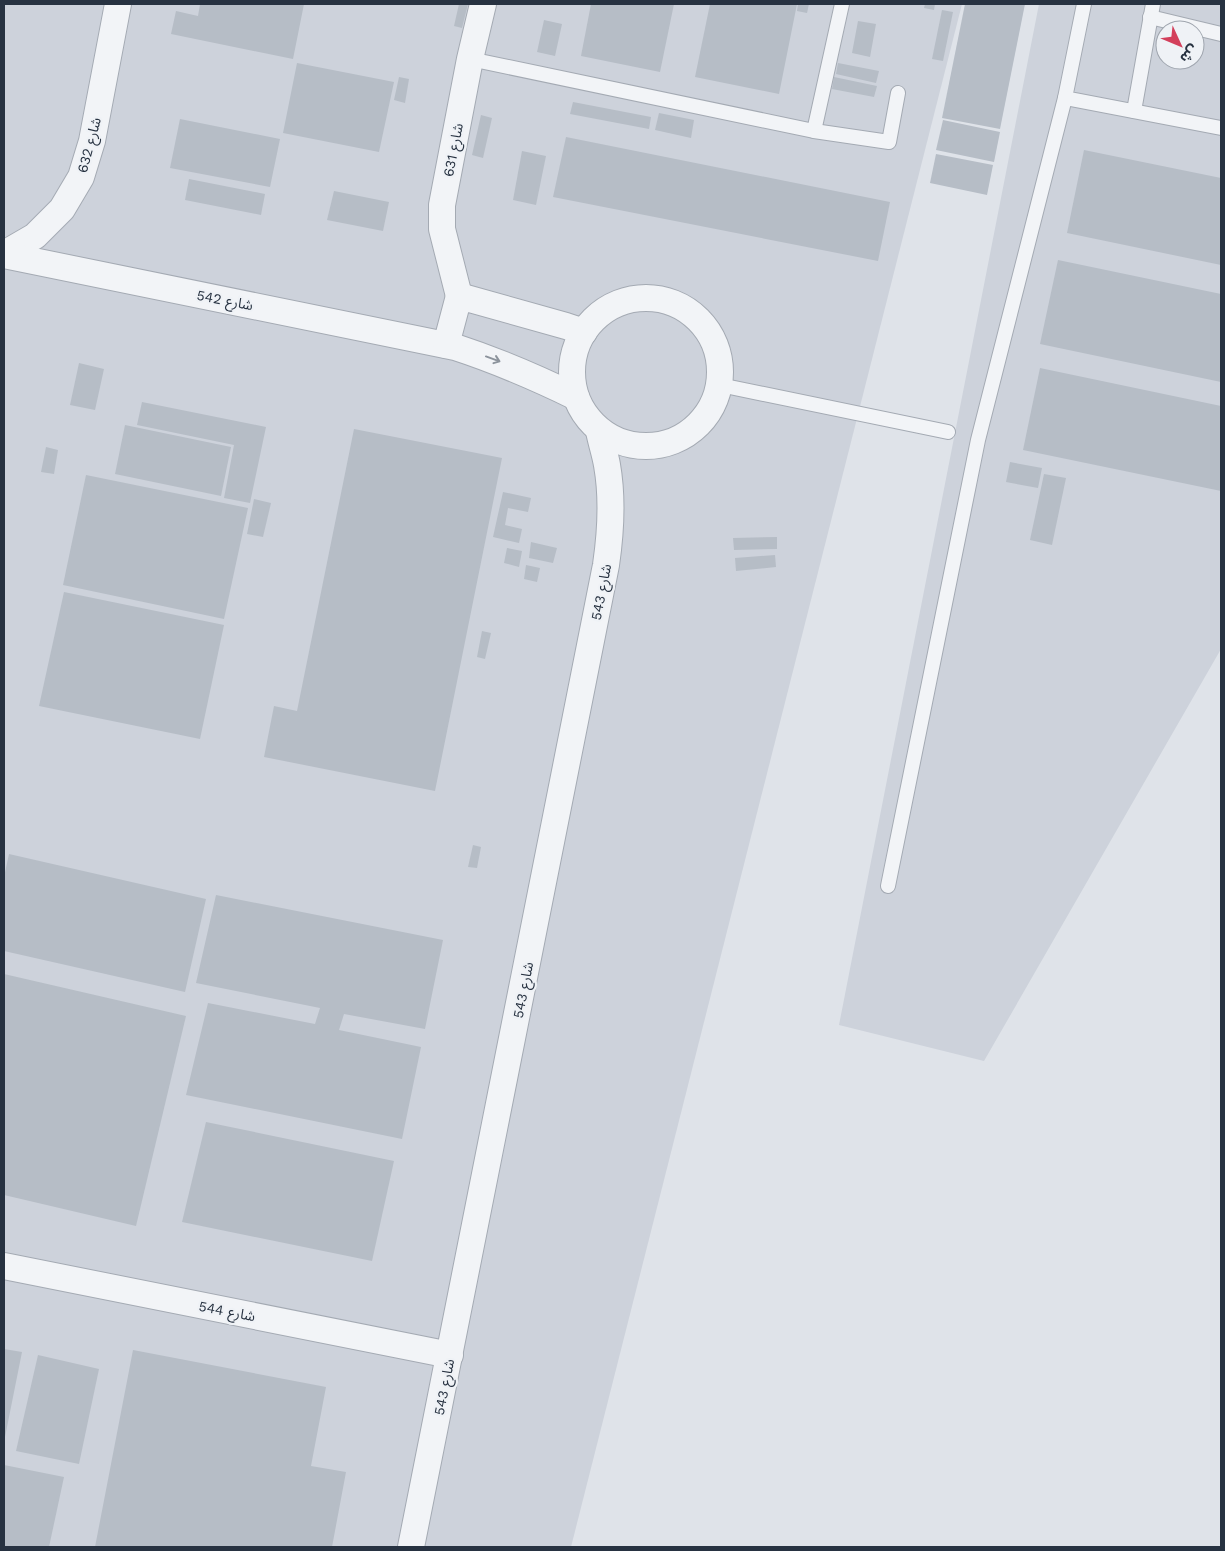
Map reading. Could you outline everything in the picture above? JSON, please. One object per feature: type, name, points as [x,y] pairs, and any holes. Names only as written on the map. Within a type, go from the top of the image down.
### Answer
[{"type":"street","name":"شارع 632","points":[[4,255],[35,236],[62,210],[81,177],[92,141],[118,4]]},
{"type":"street","name":"شارع 631","points":[[459,296],[442,230],[442,205],[470,59],[483,4]]},
{"type":"street","name":"شارع 542","points":[[4,255],[455,347],[496,360],[576,397]]},
{"type":"street","points":[[446,345],[459,296],[584,332]]},
{"type":"street","points":[[647,297],[669,300],[688,310],[704,324],[715,343],[721,364],[720,385],[713,406],[700,424],[682,438],[662,446],[640,447],[618,442],[599,431],[585,416],[576,397],[571,372],[576,346],[584,332],[606,310],[626,300],[647,297]]},
{"type":"street","name":"شارع 543","points":[[412,1547],[606,565],[611,532],[611,497],[607,464],[599,431]]},
{"type":"street","name":"شارع 544","points":[[4,1266],[450,1355]]},
{"type":"lane","points":[[814,131],[842,4]]},
{"type":"lane","points":[[888,886],[978,440],[1065,98],[1084,4]]},
{"type":"lane","points":[[1134,111],[1152,10],[1221,34]]},
{"type":"lane","points":[[470,59],[814,131],[889,142],[898,93]]},
{"type":"lane","points":[[1065,98],[1221,128]]},
{"type":"lane","points":[[720,385],[948,432]]},
{"type":"shaded area","points":[[4,4],[962,4],[571,1547],[4,1547]]},
{"type":"shaded area","points":[[1039,4],[1221,4],[1221,649],[984,1061],[839,1025]]},
{"type":"building","points":[[200,4],[304,4],[293,59],[171,34],[176,11],[198,16]]},
{"type":"building","points":[[459,4],[468,4],[462,28],[454,26]]},
{"type":"building","points":[[591,4],[674,4],[660,72],[581,56]]},
{"type":"building","points":[[710,4],[797,4],[779,94],[695,77]]},
{"type":"building","points":[[798,4],[809,4],[807,13],[797,11]]},
{"type":"building","points":[[925,4],[935,4],[934,10],[924,8]]},
{"type":"building","points":[[965,4],[1025,4],[1000,129],[942,118]]},
{"type":"building","points":[[942,10],[953,12],[943,61],[932,59]]},
{"type":"building","points":[[544,20],[562,24],[555,56],[537,52]]},
{"type":"building","points":[[858,21],[876,24],[870,57],[852,53]]},
{"type":"building","points":[[297,63],[394,82],[379,152],[283,133]]},
{"type":"building","points":[[838,63],[879,71],[876,83],[836,74]]},
{"type":"building","points":[[399,77],[409,79],[405,103],[394,100]]},
{"type":"building","points":[[834,77],[877,86],[874,97],[832,89]]},
{"type":"building","points":[[573,102],[651,117],[649,129],[570,114]]},
{"type":"building","points":[[659,113],[694,120],[691,138],[655,130]]},
{"type":"building","points":[[481,115],[492,118],[483,158],[472,155]]},
{"type":"building","points":[[180,119],[280,139],[270,187],[170,168]]},
{"type":"building","points":[[943,120],[1000,132],[994,162],[936,150]]},
{"type":"building","points":[[566,137],[890,202],[878,261],[553,197]]},
{"type":"building","points":[[1084,150],[1221,178],[1221,265],[1067,233]]},
{"type":"building","points":[[522,151],[546,156],[536,205],[513,200]]},
{"type":"building","points":[[936,154],[993,165],[987,195],[930,183]]},
{"type":"building","points":[[189,179],[265,194],[261,215],[185,200]]},
{"type":"building","points":[[334,191],[389,202],[383,231],[327,220]]},
{"type":"building","points":[[1058,260],[1221,294],[1221,382],[1040,344]]},
{"type":"building","points":[[79,363],[104,369],[95,410],[70,405]]},
{"type":"building","points":[[1040,368],[1221,406],[1221,491],[1023,450]]},
{"type":"building","points":[[142,402],[266,427],[250,503],[224,498],[234,445],[137,425]]},
{"type":"building","points":[[125,425],[231,447],[221,496],[115,474]]},
{"type":"building","points":[[354,429],[502,458],[435,791],[264,757],[274,706],[297,711]]},
{"type":"building","points":[[46,447],[58,450],[54,474],[41,472]]},
{"type":"building","points":[[1010,462],[1042,468],[1038,488],[1006,482]]},
{"type":"building","points":[[1044,474],[1066,478],[1052,545],[1030,540]]},
{"type":"building","points":[[86,475],[248,508],[224,619],[63,585]]},
{"type":"building","points":[[503,492],[531,498],[528,512],[508,508],[505,525],[522,529],[519,543],[493,537]]},
{"type":"building","points":[[254,499],[271,503],[263,537],[247,534]]},
{"type":"building","points":[[777,537],[777,549],[734,550],[733,538]]},
{"type":"building","points":[[531,542],[557,548],[553,563],[529,558]]},
{"type":"building","points":[[507,548],[522,551],[519,567],[504,563]]},
{"type":"building","points":[[775,555],[776,567],[736,571],[735,558]]},
{"type":"building","points":[[526,565],[540,568],[537,582],[524,579]]},
{"type":"building","points":[[64,592],[224,625],[200,739],[39,706]]},
{"type":"building","points":[[482,631],[491,633],[485,659],[477,657]]},
{"type":"building","points":[[473,845],[481,847],[477,868],[468,867]]},
{"type":"building","points":[[9,854],[206,899],[185,992],[4,951],[4,877]]},
{"type":"building","points":[[216,895],[443,940],[425,1029],[344,1014],[339,1030],[421,1047],[402,1139],[186,1095],[208,1003],[315,1024],[320,1008],[196,983]]},
{"type":"building","points":[[4,974],[186,1016],[136,1226],[4,1195]]},
{"type":"building","points":[[206,1122],[394,1161],[372,1261],[182,1222]]},
{"type":"building","points":[[4,1349],[22,1352],[5,1437],[4,1437]]},
{"type":"building","points":[[133,1350],[326,1387],[311,1466],[346,1472],[332,1547],[95,1547]]},
{"type":"building","points":[[38,1355],[99,1369],[79,1464],[16,1451]]},
{"type":"building","points":[[4,1465],[64,1477],[49,1547],[4,1547]]}]
